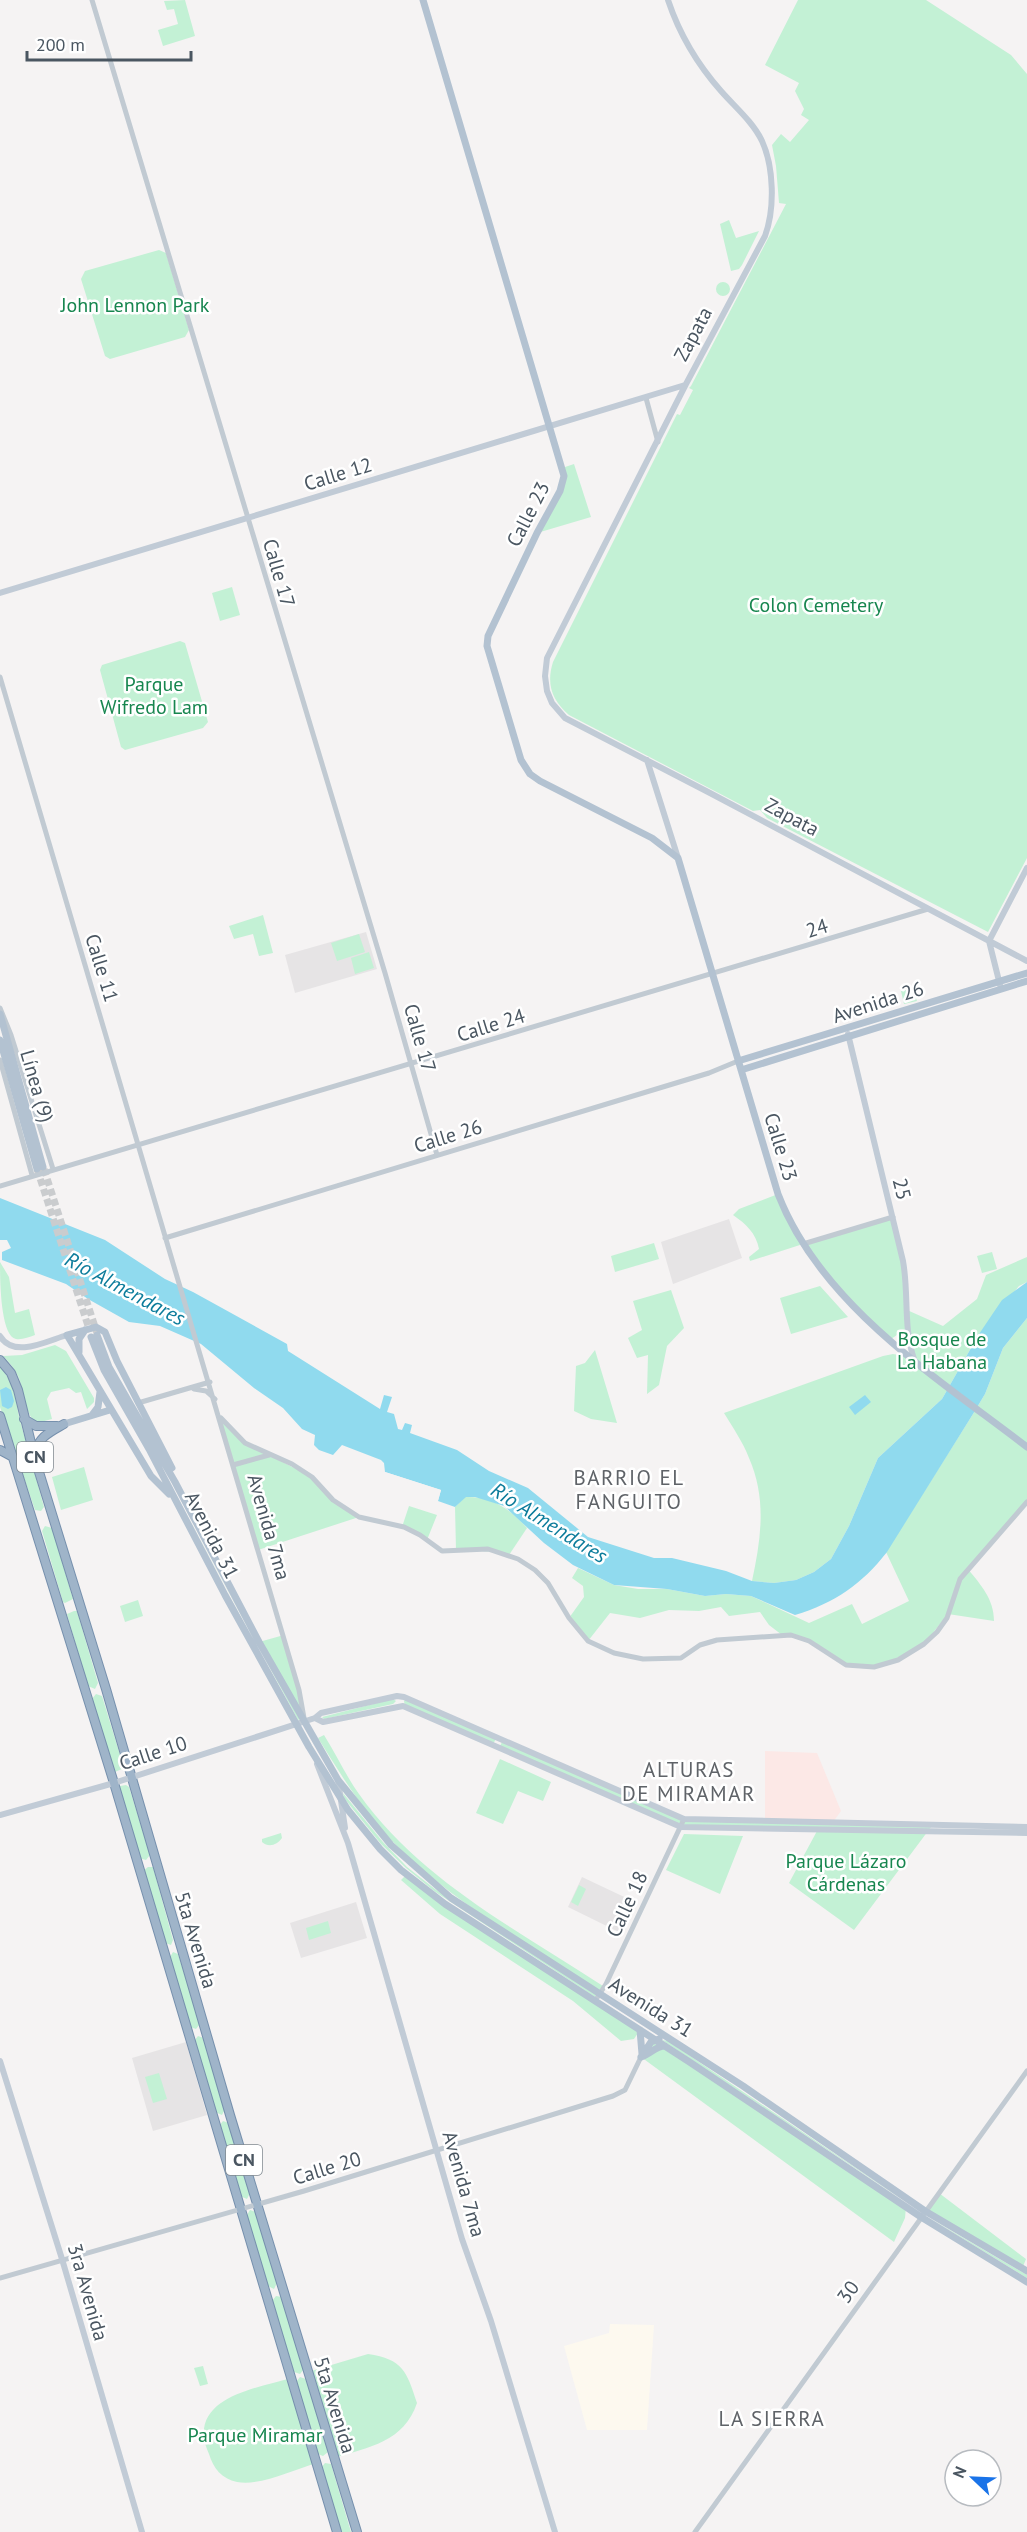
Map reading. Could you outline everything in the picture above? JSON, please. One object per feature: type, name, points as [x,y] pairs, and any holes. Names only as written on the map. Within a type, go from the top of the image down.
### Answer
[{"type":"highway","name":"5ta Avenida","points":[[0,1360],[16,1382],[35,1459],[357,2532]]},
{"type":"highway","name":"5ta Avenida","points":[[0,1416],[114,1783],[337,2532]]},
{"type":"highway","points":[[24,1419],[44,1428],[64,1424]]},
{"type":"highway","points":[[35,1459],[40,1440],[64,1424]]},
{"type":"highway","points":[[0,1437],[4,1426]]},
{"type":"highway","points":[[0,1450],[13,1457]]},
{"type":"main road","name":"Calle 23","points":[[423,0],[562,468],[562,486],[506,593],[488,636],[487,645],[524,767],[540,781],[652,838],[678,858],[778,1194],[803,1244],[830,1282],[851,1305],[927,1370],[1027,1447]]},
{"type":"main road","name":"Zapata","points":[[668,0],[682,33],[703,68],[763,142],[773,204],[765,236],[685,385],[658,443],[547,658],[544,676],[547,693],[565,718],[1027,961]]},
{"type":"main road","name":"Calle 12","points":[[0,593],[685,385]]},
{"type":"main road","points":[[666,392],[679,397]]},
{"type":"main road","points":[[647,760],[678,858]]},
{"type":"main road","points":[[1000,985],[989,940],[1027,868]]},
{"type":"main road","name":"Avenida 26","points":[[741,1070],[849,1037],[1000,985],[1027,973]]},
{"type":"main road","name":"Avenida 26","points":[[738,1061],[1000,985],[1027,981]]},
{"type":"main road","name":"Línea (9)","points":[[0,1014],[37,1170]]},
{"type":"main road","points":[[825,1045],[846,1029]]},
{"type":"main road","name":"25","points":[[846,1029],[905,1271],[907,1331],[914,1359]]},
{"type":"main road","name":"Línea (9)","points":[[0,1040],[37,1170]]},
{"type":"main road","points":[[785,1057],[797,1044]]},
{"type":"main road","points":[[0,1336],[9,1346],[19,1348],[96,1327],[105,1332],[138,1403],[221,1561],[243,1612]]},
{"type":"main road","points":[[79,1354],[79,1339],[85,1330]]},
{"type":"main road","points":[[67,1335],[151,1476],[168,1493],[182,1514]]},
{"type":"main road","name":"Avenida 31","points":[[1027,2271],[923,2214],[670,2039],[597,1997],[445,1904],[401,1870],[380,1849],[341,1799],[296,1724],[104,1370],[94,1336],[243,1612],[338,1780],[391,1845],[451,1898],[597,1997],[640,2030],[1027,2282]]},
{"type":"main road","points":[[57,1338],[74,1347]]},
{"type":"main road","points":[[90,1416],[98,1407],[100,1392]]},
{"type":"main road","points":[[64,1424],[110,1410]]},
{"type":"main road","name":"Calle 10","points":[[0,1815],[114,1783],[315,1718],[321,1713],[397,1696],[502,1739],[684,1820]]},
{"type":"main road","name":"Calle 10","points":[[315,1718],[323,1722],[400,1707],[681,1827]]},
{"type":"main road","name":"Avenida 7ma","points":[[309,1747],[348,1843],[413,2061],[462,2239],[501,2351],[555,2532]]},
{"type":"main road","name":"Avenida 7ma","points":[[338,1780],[348,1843]]},
{"type":"main road","points":[[684,1820],[1027,1827]]},
{"type":"main road","points":[[681,1827],[1027,1833]]},
{"type":"main road","points":[[640,2030],[641,2057]]},
{"type":"main road","points":[[641,2057],[655,2039],[670,2039]]},
{"type":"main road","points":[[641,2057],[656,2047],[665,2046]]},
{"type":"main road","name":"3ra Avenida","points":[[0,2061],[62,2259],[142,2532]]},
{"type":"street","name":"Calle 17","points":[[92,0],[412,1064],[437,1155]]},
{"type":"street","points":[[646,398],[658,443]]},
{"type":"street","name":"Calle 11","points":[[0,677],[140,1146],[167,1246],[198,1344]]},
{"type":"street","name":"24","points":[[713,974],[928,909]]},
{"type":"street","name":"Calle 24","points":[[140,1146],[713,974]]},
{"type":"street","points":[[0,1008],[11,1035],[53,1169]]},
{"type":"street","points":[[0,1060],[37,1170]]},
{"type":"street","name":"Calle 26","points":[[165,1238],[698,1077],[730,1067],[738,1061]]},
{"type":"street","points":[[0,1186],[37,1170],[53,1169],[140,1146]]},
{"type":"street","points":[[803,1244],[893,1217]]},
{"type":"street","name":"Avenida 7ma","points":[[198,1344],[299,1690],[304,1721]]},
{"type":"street","points":[[138,1403],[210,1382]]},
{"type":"street","points":[[190,1388],[206,1392],[215,1399]]},
{"type":"street","points":[[220,1417],[245,1443],[312,1477],[333,1500],[358,1517],[404,1527],[442,1551],[488,1549],[526,1563],[548,1583],[581,1635],[595,1645],[614,1653],[643,1659],[681,1658],[700,1645],[717,1640],[782,1635],[799,1636],[816,1645],[840,1663],[853,1666],[881,1666],[911,1653],[938,1632],[947,1618],[952,1596],[960,1579],[1027,1502]]},
{"type":"street","points":[[233,1465],[269,1455]]},
{"type":"street","name":"Avenida 31","points":[[304,1721],[309,1747]]},
{"type":"street","name":"Calle 18","points":[[597,1997],[684,1820]]},
{"type":"street","name":"Calle 20","points":[[0,2278],[257,2204],[620,2093],[629,2083],[641,2057]]},
{"type":"street","name":"30","points":[[695,2532],[1027,2071]]},
{"type":"shaded area","points":[[366,932],[377,969],[295,993],[285,955]]},
{"type":"shaded area","points":[[729,1219],[742,1258],[673,1284],[661,1242]]},
{"type":"shaded area","points":[[765,1751],[817,1753],[841,1811],[833,1822],[765,1821]]},
{"type":"shaded area","points":[[582,1877],[637,1903],[623,1934],[568,1907]]},
{"type":"shaded area","points":[[356,1902],[367,1938],[301,1958],[290,1923]]},
{"type":"shaded area","points":[[186,2042],[207,2115],[153,2131],[132,2058]]},
{"type":"shaded area","points":[[610,2324],[654,2325],[647,2430],[587,2430],[564,2346],[609,2333]]},
{"type":"green space","points":[[185,0],[195,36],[163,46],[158,30],[178,24],[174,9],[167,10],[164,1]]},
{"type":"green space","name":"Colon Cemetery","points":[[798,0],[926,0],[1011,55],[1027,74],[1027,858],[988,932],[767,818],[760,810],[753,811],[569,715],[558,703],[552,691],[550,677],[553,662],[677,414],[680,415],[693,390],[689,388],[786,204],[779,203],[772,145],[781,134],[790,142],[809,120],[801,115],[804,109],[795,91],[799,83],[765,65]]},
{"type":"green space","points":[[729,220],[736,238],[759,231],[742,265],[739,269],[731,271],[720,224]]},
{"type":"green space","name":"John Lennon Park","points":[[159,250],[166,253],[189,330],[185,337],[110,359],[105,356],[81,279],[85,271]]},
{"type":"green space","points":[[723,282],[728,284],[730,289],[728,294],[723,296],[718,294],[716,289],[718,284]]},
{"type":"green space","points":[[574,464],[591,517],[537,533],[562,486],[562,468]]},
{"type":"green space","points":[[232,587],[240,615],[220,621],[212,593]]},
{"type":"green space","name":"Parque Wifredo Lam","points":[[180,641],[185,643],[208,722],[203,728],[125,750],[121,747],[100,670],[102,665]]},
{"type":"green space","points":[[263,915],[273,953],[259,956],[253,934],[234,939],[229,926]]},
{"type":"green space","points":[[359,934],[365,952],[337,961],[331,943]]},
{"type":"green space","points":[[369,952],[374,968],[355,974],[351,958]]},
{"type":"green space","points":[[912,987],[917,1001],[904,1004],[901,991]]},
{"type":"green space","points":[[778,1194],[803,1244],[750,1261],[749,1257],[759,1249],[758,1243],[750,1229],[733,1215],[739,1209]]},
{"type":"green space","name":"Bosque de La Habana","points":[[893,1217],[903,1261],[907,1310],[943,1326],[977,1299],[986,1275],[1027,1257],[1027,1282],[1019,1286],[979,1334],[942,1399],[878,1458],[849,1526],[831,1559],[814,1572],[796,1580],[774,1583],[752,1581],[761,1519],[758,1489],[747,1452],[724,1413],[883,1356],[893,1354],[911,1357],[906,1329],[891,1339],[860,1314],[803,1244]]},
{"type":"green space","points":[[654,1243],[659,1259],[615,1272],[611,1256]]},
{"type":"green space","points":[[992,1252],[997,1269],[982,1273],[977,1256]]},
{"type":"green space","points":[[0,1262],[9,1277],[15,1313],[29,1309],[35,1335],[16,1339],[7,1328],[2,1305]]},
{"type":"green space","points":[[820,1286],[848,1317],[791,1334],[780,1298]]},
{"type":"green space","points":[[671,1290],[684,1328],[667,1346],[659,1385],[647,1394],[648,1355],[637,1358],[628,1338],[642,1330],[633,1301]]},
{"type":"green space","points":[[1027,1318],[1027,1502],[967,1568],[982,1586],[989,1599],[994,1621],[948,1614],[924,1644],[881,1666],[846,1665],[809,1641],[782,1635],[769,1625],[760,1612],[729,1616],[721,1607],[699,1611],[669,1610],[640,1618],[610,1613],[588,1641],[569,1618],[584,1597],[583,1586],[572,1578],[578,1568],[614,1585],[638,1589],[667,1589],[705,1596],[726,1594],[751,1596],[809,1623],[852,1604],[862,1624],[909,1601],[886,1552],[985,1394],[1003,1348]]},
{"type":"green space","points":[[55,1345],[66,1351],[94,1398],[94,1402],[87,1409],[81,1392],[76,1393],[69,1388],[51,1392],[47,1399],[52,1419],[37,1423],[27,1409],[18,1376],[3,1356],[22,1355]]},
{"type":"green space","points":[[595,1350],[617,1423],[591,1419],[574,1411],[576,1366],[585,1363]]},
{"type":"green space","points":[[0,1366],[13,1385],[19,1417],[44,1507],[41,1511],[35,1510],[0,1407]]},
{"type":"green space","points":[[129,1408],[261,1651],[256,1643]]},
{"type":"green space","points":[[220,1417],[245,1443],[312,1477],[333,1500],[359,1517],[258,1550]]},
{"type":"green space","points":[[84,1467],[93,1500],[61,1510],[52,1477]]},
{"type":"green space","points":[[465,1497],[484,1499],[500,1505],[527,1528],[509,1555],[501,1552],[456,1550],[455,1507]]},
{"type":"green space","points":[[409,1506],[437,1515],[427,1540],[402,1527]]},
{"type":"green space","points":[[45,1526],[52,1528],[73,1599],[65,1603],[42,1531]]},
{"type":"green space","points":[[138,1600],[143,1616],[125,1622],[120,1606]]},
{"type":"green space","points":[[77,1611],[98,1683],[95,1689],[88,1686],[67,1614]]},
{"type":"green space","points":[[284,1635],[305,1721],[259,1642]]},
{"type":"green space","points":[[261,1651],[300,1719],[298,1720]]},
{"type":"green space","points":[[96,1694],[102,1696],[124,1768],[115,1772],[92,1699]]},
{"type":"green space","points":[[393,1699],[396,1701],[393,1704],[324,1719],[322,1717]]},
{"type":"green space","points":[[406,1699],[497,1737],[493,1744],[405,1707]]},
{"type":"green space","points":[[324,1735],[359,1794],[410,1852],[471,1901],[603,1986],[599,1990],[520,1940],[468,1905],[419,1866],[384,1833],[363,1807],[318,1738]]},
{"type":"green space","name":"Parque Lázaro Cárdenas","points":[[503,1740],[684,1819],[934,1823],[854,1930],[789,1883],[817,1831],[681,1827],[499,1748]]},
{"type":"green space","points":[[500,1759],[551,1782],[543,1801],[518,1791],[503,1824],[476,1813]]},
{"type":"green space","points":[[120,1786],[129,1787],[150,1855],[146,1860],[139,1858],[119,1790]]},
{"type":"green space","points":[[343,1793],[407,1867],[435,1889],[596,1995],[595,1997],[434,1891],[381,1844],[344,1798]]},
{"type":"green space","points":[[281,1833],[282,1838],[275,1844],[267,1845],[262,1842],[262,1839]]},
{"type":"green space","points":[[684,1834],[743,1836],[720,1894],[666,1870]]},
{"type":"green space","points":[[148,1867],[153,1867],[173,1940],[171,1945],[165,1943],[143,1871]]},
{"type":"green space","points":[[407,1874],[445,1904],[640,2030],[634,2039],[621,2041],[573,2001],[440,1914],[401,1880]]},
{"type":"green space","points":[[579,1885],[586,1889],[578,1906],[571,1902]]},
{"type":"green space","points":[[328,1921],[331,1933],[309,1940],[306,1928]]},
{"type":"green space","points":[[173,1952],[178,1954],[200,2024],[196,2029],[190,2027],[170,1957]]},
{"type":"green space","points":[[198,2036],[204,2038],[225,2109],[222,2115],[215,2112],[194,2041]]},
{"type":"green space","points":[[655,2039],[906,2207],[905,2218],[894,2242],[641,2057]]},
{"type":"green space","points":[[662,2040],[668,2041],[921,2212]]},
{"type":"green space","points":[[159,2073],[167,2099],[153,2103],[145,2077]]},
{"type":"green space","points":[[223,2121],[229,2123],[250,2193],[247,2199],[240,2196],[219,2126]]},
{"type":"green space","points":[[939,2193],[1026,2259],[1022,2269],[925,2211]]},
{"type":"green space","points":[[250,2210],[256,2212],[277,2283],[274,2289],[268,2286],[247,2215]]},
{"type":"green space","points":[[926,2216],[1027,2275],[1027,2278]]},
{"type":"green space","points":[[276,2296],[282,2297],[304,2369],[300,2374],[294,2372],[272,2301]]},
{"type":"green space","name":"Parque Miramar","points":[[368,2354],[389,2359],[402,2369],[417,2403],[411,2416],[394,2435],[372,2446],[334,2458],[308,2372]]},
{"type":"green space","points":[[203,2366],[208,2384],[200,2386],[194,2368]]},
{"type":"green space","points":[[300,2377],[306,2379],[328,2452],[323,2456],[318,2454],[296,2382]]},
{"type":"green space","name":"Parque Miramar","points":[[291,2378],[317,2463],[257,2482],[237,2482],[223,2476],[213,2464],[204,2439],[205,2423],[212,2411],[235,2395]]},
{"type":"green space","points":[[325,2463],[331,2464],[351,2532],[339,2532],[321,2468]]},
{"type":"water","name":"Río Almendares","points":[[0,1198],[105,1240],[165,1279],[287,1344],[288,1351],[380,1409],[384,1395],[392,1397],[387,1412],[394,1414],[398,1429],[402,1430],[405,1423],[412,1425],[410,1433],[457,1450],[489,1471],[528,1488],[588,1537],[654,1558],[672,1558],[726,1571],[752,1581],[774,1583],[796,1580],[814,1572],[831,1559],[849,1526],[878,1458],[942,1399],[979,1334],[1002,1300],[1027,1282],[1027,1318],[1003,1348],[985,1394],[887,1552],[868,1574],[847,1591],[823,1605],[795,1615],[751,1596],[726,1594],[705,1596],[667,1589],[614,1585],[573,1565],[544,1543],[504,1506],[475,1497],[466,1497],[455,1507],[438,1501],[441,1490],[385,1472],[384,1463],[381,1460],[342,1445],[333,1455],[319,1450],[314,1445],[315,1435],[302,1429],[283,1408],[254,1388],[201,1344],[160,1326],[129,1322],[66,1284],[2,1260],[2,1252],[11,1248],[7,1240],[0,1240]]},
{"type":"water","points":[[6,1387],[11,1390],[14,1401],[12,1407],[8,1409],[2,1406],[0,1390]]},
{"type":"water","points":[[865,1395],[871,1402],[855,1415],[849,1407]]},
{"type":"pier","points":[[385,1472],[441,1490],[437,1504],[435,1501],[437,1492],[384,1475]]},
{"type":"tunnel","points":[[37,1169],[90,1332]]},
{"type":"tunnel","points":[[44,1169],[97,1333]]},
{"type":"district","name":"BARRIO EL FANGUITO","points":[[629,1490]]},
{"type":"district","name":"ALTURAS DE MIRAMAR","points":[[689,1782]]},
{"type":"district","name":"LA SIERRA","points":[[772,2419]]}]
